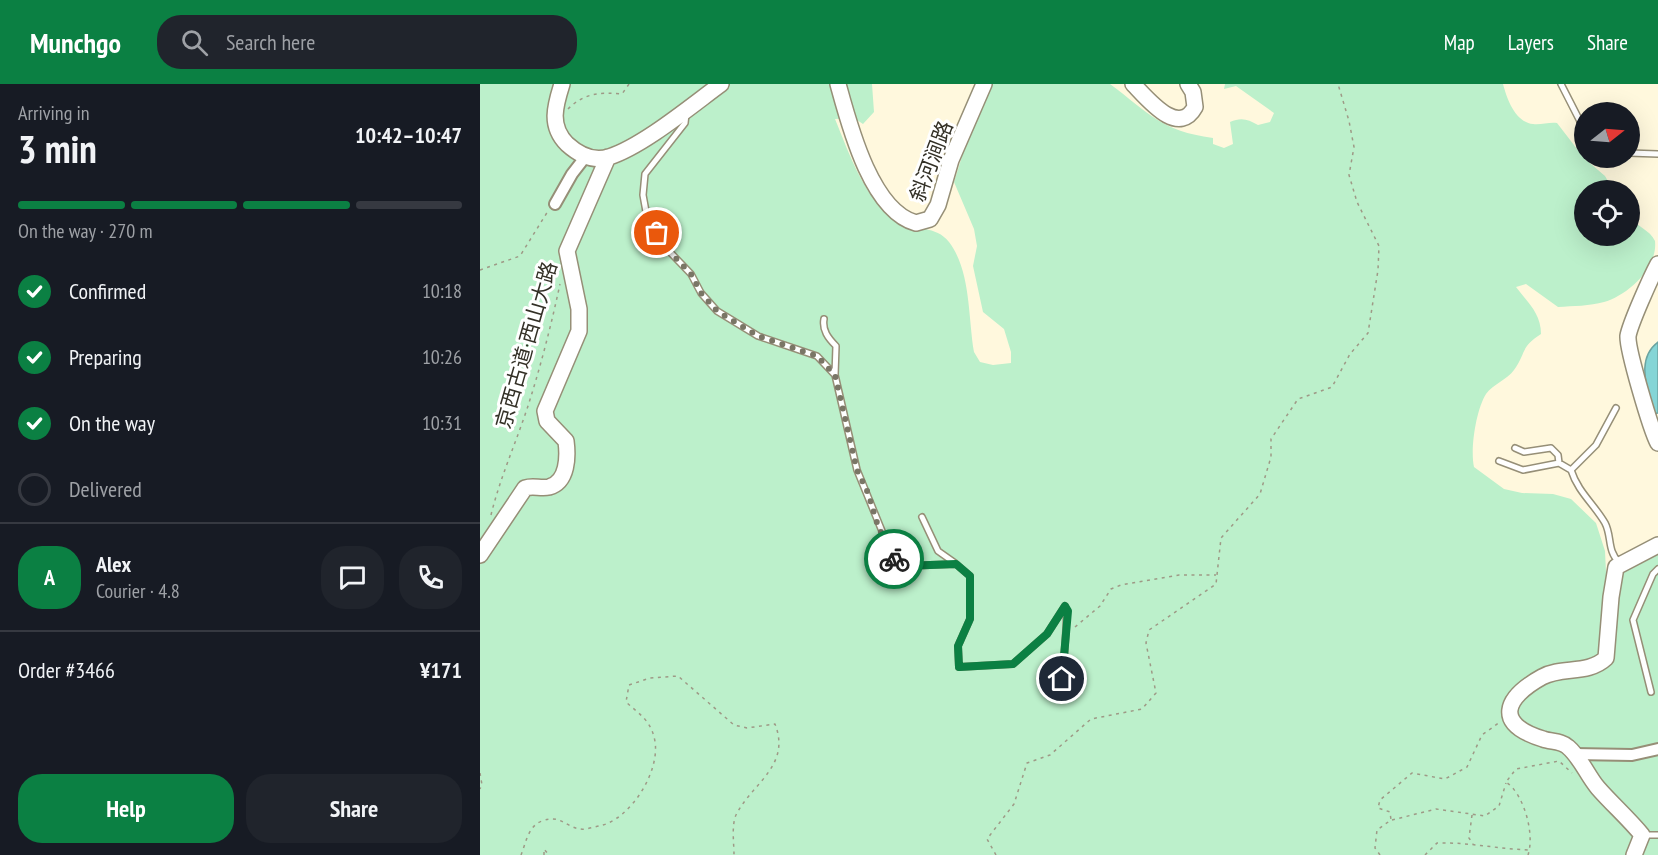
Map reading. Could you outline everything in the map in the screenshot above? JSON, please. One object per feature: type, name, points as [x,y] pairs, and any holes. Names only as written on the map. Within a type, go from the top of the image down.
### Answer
[{"type":"street","points":[[562,84],[554,110],[559,135],[586,156],[608,157],[687,109],[721,84]]},
{"type":"street","name":"斜河涧路","points":[[838,84],[851,129],[876,186],[896,212],[916,223],[930,219],[938,205],[951,160],[984,84]]},
{"type":"street","points":[[1134,84],[1162,113],[1176,119],[1184,118],[1195,107],[1193,92],[1188,84]]},
{"type":"street","points":[[555,204],[572,174],[586,156]]},
{"type":"street","points":[[481,551],[525,488],[552,486],[559,481],[566,467],[568,456],[566,441],[547,421],[545,411],[579,331],[579,309],[567,251],[608,157]]},
{"type":"street","points":[[1658,264],[1633,318],[1628,338],[1647,417],[1658,442]]},
{"type":"street","points":[[1634,855],[1642,835],[1589,776],[1567,745],[1545,740],[1519,729],[1510,717],[1508,708],[1511,701],[1542,677],[1562,671],[1586,669],[1606,658],[1616,567],[1658,545]]},
{"type":"street","points":[[1574,754],[1632,755],[1658,749]]},
{"type":"lane","points":[[1561,84],[1574,109]]},
{"type":"lane","points":[[687,109],[685,123],[645,174],[644,195],[647,217],[667,249],[691,274],[701,293],[717,311],[758,336],[817,356],[835,375]]},
{"type":"lane","points":[[1640,153],[1658,154]]},
{"type":"lane","points":[[824,319],[823,326],[828,338],[836,346],[835,375],[857,470],[893,558],[904,566],[956,564]]},
{"type":"lane","points":[[1571,471],[1596,445],[1616,408]]},
{"type":"lane","points":[[1515,448],[1524,452],[1551,448],[1558,455],[1559,463]]},
{"type":"lane","points":[[1499,461],[1523,470],[1559,463],[1571,471],[1578,489],[1605,523],[1612,556],[1620,563]]},
{"type":"lane","points":[[922,517],[938,551],[970,576],[970,619],[958,646],[959,667],[1013,664],[1047,634],[1065,606],[1068,611],[1063,642],[1062,679]]},
{"type":"lane","points":[[1651,692],[1633,620],[1653,574],[1658,569]]},
{"type":"lane","points":[[1642,835],[1658,834]]},
{"type":"path","points":[[555,123],[577,100],[588,94],[622,94],[629,84]]},
{"type":"path","points":[[996,855],[987,839],[1014,804],[1027,763],[1050,755],[1091,719],[1142,709],[1156,693],[1146,644],[1149,630],[1216,584],[1221,538],[1260,494],[1271,457],[1271,439],[1298,399],[1332,387],[1350,354],[1368,333],[1378,270],[1379,246],[1357,202],[1349,175],[1354,147],[1350,121],[1338,84]]},
{"type":"path","points":[[480,270],[520,256],[546,213],[555,204]]},
{"type":"path","name":"京西古道·西山大路","points":[[491,516],[504,468],[526,410],[552,323],[561,282]]},
{"type":"path","points":[[1063,642],[1073,629],[1100,606],[1111,589],[1179,575],[1217,575]]},
{"type":"path","points":[[521,855],[528,833],[540,821],[559,819],[580,829],[602,826],[622,817],[635,802],[657,757],[655,737],[648,720],[626,702],[629,686],[650,678],[678,676],[734,725],[747,728],[775,724],[780,737],[773,767],[735,815],[734,855]]},
{"type":"path","points":[[1391,820],[1390,812],[1378,808],[1380,800],[1389,792],[1412,773],[1445,779],[1467,767],[1482,735],[1498,722],[1510,717]]},
{"type":"path","points":[[1380,855],[1375,848],[1377,830],[1391,820],[1436,809],[1485,816],[1499,806],[1506,782],[1516,769],[1559,761],[1574,774],[1589,776]]},
{"type":"path","points":[[480,773],[482,785],[480,789]]},
{"type":"path","points":[[1506,782],[1516,788],[1528,825],[1530,850],[1528,855]]},
{"type":"path","points":[[1472,814],[1469,822],[1469,838],[1473,844]]},
{"type":"path","points":[[1425,855],[1437,843],[1530,850]]},
{"type":"path","points":[[544,855],[544,849],[549,855]]},
{"type":"green space","points":[[480,84],[872,84],[874,112],[863,124],[854,118],[835,119],[846,147],[868,190],[887,214],[905,225],[938,233],[949,242],[965,280],[974,352],[980,362],[993,365],[1011,363],[1011,352],[1004,329],[983,312],[973,266],[977,246],[974,229],[954,182],[969,134],[983,108],[991,84],[1110,84],[1157,119],[1180,131],[1213,138],[1213,144],[1224,148],[1233,144],[1230,122],[1244,119],[1258,125],[1270,122],[1274,113],[1236,86],[1224,89],[1225,84],[1503,84],[1510,103],[1521,119],[1533,124],[1557,123],[1574,145],[1574,168],[1596,168],[1607,180],[1574,180],[1574,246],[1640,246],[1640,227],[1655,241],[1655,251],[1651,262],[1639,280],[1622,294],[1604,302],[1558,307],[1526,284],[1516,287],[1536,314],[1541,334],[1526,347],[1511,373],[1492,387],[1482,401],[1473,440],[1473,459],[1474,467],[1504,489],[1522,493],[1553,494],[1571,499],[1596,523],[1605,551],[1606,572],[1625,568],[1658,552],[1658,855],[480,855]]},
{"type":"water","points":[[1658,342],[1658,413],[1653,414],[1646,385],[1645,366],[1651,349]]},
{"type":"way so far","points":[[657,233],[667,249],[691,274],[701,293],[717,311],[758,336],[817,356],[835,375],[840,406],[857,470],[868,493],[878,526],[894,559]]},
{"type":"route","points":[[894,559],[904,566],[956,564],[970,576],[970,619],[958,646],[959,667],[1013,664],[1047,634],[1065,606],[1068,611],[1063,642],[1062,679]]}]
